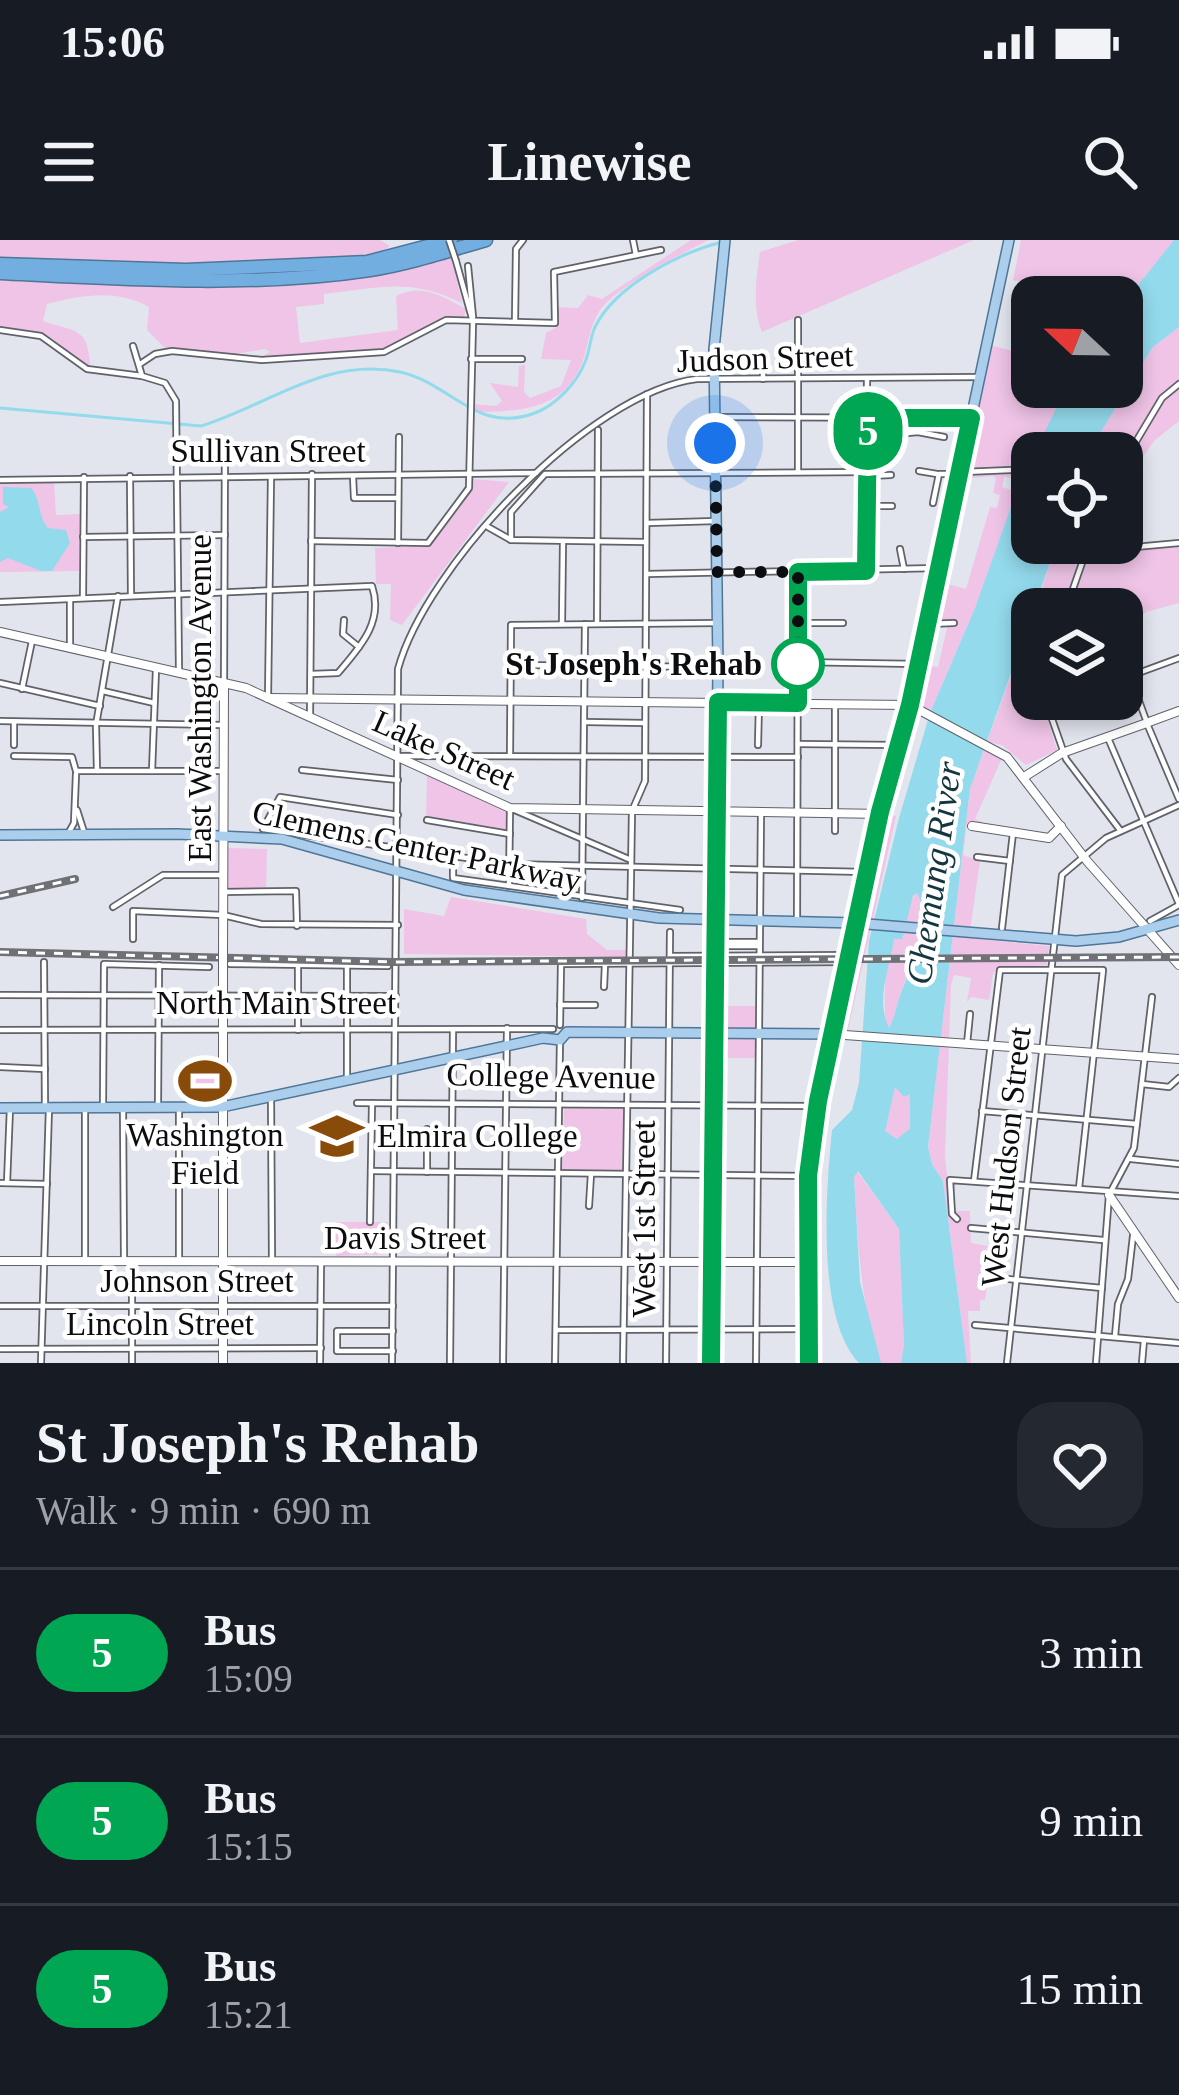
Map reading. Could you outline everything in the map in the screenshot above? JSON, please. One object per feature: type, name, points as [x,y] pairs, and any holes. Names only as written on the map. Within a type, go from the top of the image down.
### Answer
[{"type":"highway","points":[[0,264],[186,270],[367,262],[450,240]]},
{"type":"highway","points":[[0,274],[187,279],[332,274],[408,262],[486,240]]},
{"type":"main road","points":[[711,1363],[718,702],[714,380],[725,240]]},
{"type":"main road","points":[[809,1363],[808,1176],[818,1106],[837,1034],[866,872],[901,745],[1010,240]]},
{"type":"main road","name":"Clemens Center Parkway","points":[[0,837],[223,838]]},
{"type":"main road","name":"Clemens Center Parkway","points":[[0,837],[223,838],[304,848],[476,897],[715,923],[859,926]]},
{"type":"main road","name":"Clemens Center Parkway","points":[[760,924],[795,922],[974,934],[1054,948],[1106,944],[1148,928],[1179,923]]},
{"type":"main road","points":[[5,1108],[222,1106],[559,1033]]},
{"type":"main road","name":"North Main Street","points":[[559,1033],[837,1034]]},
{"type":"street","points":[[450,240],[473,322]]},
{"type":"street","points":[[514,323],[516,249],[523,240]]},
{"type":"street","points":[[633,240],[636,255]]},
{"type":"street","points":[[140,364],[155,354],[172,351],[262,360],[384,352],[446,320],[555,323],[556,272],[661,250]]},
{"type":"street","points":[[311,541],[428,543],[469,488],[474,296],[468,266]]},
{"type":"street","points":[[798,320],[798,472]]},
{"type":"street","points":[[0,330],[48,339],[72,361],[91,370],[165,383],[176,401],[179,673]]},
{"type":"street","points":[[134,346],[142,376]]},
{"type":"street","points":[[763,357],[763,379]]},
{"type":"street","points":[[471,359],[522,359]]},
{"type":"street","points":[[866,571],[867,377]]},
{"type":"street","name":"Judson Street","points":[[398,699],[404,647],[425,610],[487,526],[536,473],[598,419],[647,392],[679,382],[979,377]]},
{"type":"street","points":[[1142,432],[1162,398],[1179,384]]},
{"type":"street","points":[[623,1363],[632,811],[645,781],[647,392]]},
{"type":"street","points":[[715,417],[971,418]]},
{"type":"street","points":[[918,418],[918,432]]},
{"type":"street","points":[[598,430],[598,623]]},
{"type":"street","points":[[887,436],[918,432],[944,437]]},
{"type":"street","points":[[398,542],[399,437]]},
{"type":"street","name":"East Washington Avenue","points":[[223,1363],[225,441]]},
{"type":"street","points":[[919,471],[1011,470]]},
{"type":"street","name":"Sullivan Street","points":[[0,480],[536,473]]},
{"type":"street","points":[[310,717],[312,474]]},
{"type":"street","points":[[353,474],[354,498],[398,498]]},
{"type":"street","points":[[511,540],[511,512],[545,474],[891,475]]},
{"type":"street","points":[[933,503],[939,474]]},
{"type":"street","points":[[272,475],[268,698],[910,705],[1012,762],[1083,855],[1179,965]]},
{"type":"street","points":[[83,598],[84,476]]},
{"type":"street","points":[[130,476],[130,596]]},
{"type":"street","points":[[867,506],[892,506]]},
{"type":"street","points":[[647,523],[716,520]]},
{"type":"street","points":[[487,526],[511,540],[646,542]]},
{"type":"street","points":[[83,537],[224,535]]},
{"type":"street","points":[[562,541],[562,624]]},
{"type":"street","points":[[1143,545],[1179,543]]},
{"type":"street","points":[[900,549],[904,569]]},
{"type":"street","points":[[646,574],[939,568]]},
{"type":"street","points":[[795,922],[799,894],[798,572]]},
{"type":"street","points":[[0,602],[372,586],[374,624],[359,647],[338,673],[311,674]]},
{"type":"street","points":[[97,771],[96,725],[118,596]]},
{"type":"street","points":[[70,598],[70,647]]},
{"type":"street","points":[[344,620],[343,634],[359,647]]},
{"type":"street","points":[[510,754],[511,625],[718,623]]},
{"type":"street","points":[[799,623],[843,623]]},
{"type":"street","points":[[927,624],[954,623]]},
{"type":"street","points":[[582,898],[585,624]]},
{"type":"street","name":"Lake Street","points":[[0,632],[268,698],[510,808],[882,813]]},
{"type":"street","points":[[22,688],[32,640]]},
{"type":"street","points":[[1143,671],[1179,658]]},
{"type":"street","points":[[798,662],[918,664]]},
{"type":"street","points":[[511,665],[718,667]]},
{"type":"street","points":[[152,771],[156,668]]},
{"type":"street","points":[[0,683],[100,706]]},
{"type":"street","points":[[103,691],[154,704]]},
{"type":"street","points":[[392,1363],[398,699]]},
{"type":"street","points":[[758,745],[759,703]]},
{"type":"street","points":[[835,704],[835,831]]},
{"type":"street","points":[[1024,777],[1063,753],[1179,711]]},
{"type":"street","points":[[1083,855],[1120,830],[1179,802],[1143,714]]},
{"type":"street","points":[[1051,720],[1063,753],[1120,830]]},
{"type":"street","points":[[0,721],[224,725]]},
{"type":"street","points":[[14,722],[14,745]]},
{"type":"street","points":[[586,722],[646,723]]},
{"type":"street","points":[[1107,737],[1179,904],[1148,928]]},
{"type":"street","points":[[798,744],[901,745]]},
{"type":"street","points":[[14,756],[72,757],[76,771],[73,829],[64,835]]},
{"type":"street","points":[[398,756],[798,757]]},
{"type":"street","points":[[1012,762],[1036,768]]},
{"type":"street","points":[[76,771],[224,770]]},
{"type":"street","points":[[302,770],[398,780]]},
{"type":"street","points":[[398,815],[280,797],[263,829],[509,865],[631,863],[866,872]]},
{"type":"street","points":[[75,804],[81,830],[97,834]]},
{"type":"street","points":[[509,886],[510,808],[631,863]]},
{"type":"street","points":[[756,1363],[761,811]]},
{"type":"street","points":[[427,820],[510,834]]},
{"type":"street","points":[[972,826],[1070,837]]},
{"type":"street","points":[[1052,836],[1061,826]]},
{"type":"street","points":[[1002,928],[1013,833]]},
{"type":"street","name":"West Hudson Street","points":[[1007,1363],[1062,875],[1083,855]]},
{"type":"street","points":[[453,856],[453,878],[616,903],[630,913],[680,910]]},
{"type":"street","points":[[977,856],[1010,861]]},
{"type":"street","points":[[112,907],[163,875],[223,875]]},
{"type":"street","points":[[223,892],[296,891],[297,926]]},
{"type":"street","points":[[134,939],[133,911],[223,914],[261,924],[297,926],[398,925]]},
{"type":"street","name":"West 1st Street","points":[[666,1363],[670,932]]},
{"type":"street","points":[[555,1363],[561,964],[670,960],[760,944]]},
{"type":"street","points":[[715,952],[759,960],[848,958]]},
{"type":"street","points":[[41,1363],[47,1184],[44,962]]},
{"type":"street","points":[[103,1108],[104,964],[209,967]]},
{"type":"street","points":[[604,987],[605,964]]},
{"type":"street","points":[[158,965],[158,1107]]},
{"type":"street","points":[[298,965],[298,1030]]},
{"type":"street","points":[[346,1079],[347,966]]},
{"type":"street","points":[[226,967],[388,966]]},
{"type":"street","points":[[974,1180],[1000,970],[1103,970],[1079,1188]]},
{"type":"street","points":[[0,994],[396,997]]},
{"type":"street","points":[[1096,1363],[1110,1193],[1130,1159],[1152,997]]},
{"type":"street","points":[[560,1005],[595,1005]]},
{"type":"street","points":[[967,1044],[970,1014]]},
{"type":"street","points":[[503,1363],[507,1028]]},
{"type":"street","name":"North Main Street","points":[[0,1030],[507,1028],[559,1033]]},
{"type":"street","points":[[450,1363],[453,1030]]},
{"type":"street","name":"North Main Street","points":[[837,1034],[1179,1059]]},
{"type":"street","points":[[0,1067],[45,1070]]},
{"type":"street","points":[[1142,1084],[1169,1087],[1179,1078]]},
{"type":"street","points":[[271,1095],[272,1262]]},
{"type":"street","name":"College Avenue","points":[[357,1103],[818,1106]]},
{"type":"street","points":[[370,1222],[372,1103]]},
{"type":"street","points":[[178,1261],[179,1107]]},
{"type":"street","points":[[5,1108],[4,1183],[47,1184]]},
{"type":"street","points":[[85,1108],[85,1261]]},
{"type":"street","points":[[123,1108],[132,1363]]},
{"type":"street","points":[[982,1111],[1137,1124]]},
{"type":"street","points":[[427,1129],[427,1172]]},
{"type":"street","points":[[1130,1159],[1179,1164]]},
{"type":"street","points":[[371,1171],[808,1176]]},
{"type":"street","points":[[590,1206],[591,1174]]},
{"type":"street","points":[[957,1220],[952,1214],[950,1180],[1179,1196]]},
{"type":"street","points":[[1110,1193],[1179,1298]]},
{"type":"street","points":[[971,1228],[1105,1240]]},
{"type":"street","points":[[1114,1337],[1118,1304],[1129,1279],[1133,1231]]},
{"type":"street","name":"Davis Street","points":[[0,1261],[809,1262]]},
{"type":"street","points":[[320,1363],[321,1262]]},
{"type":"street","points":[[988,1277],[1102,1288]]},
{"type":"street","name":"Johnson Street","points":[[0,1306],[393,1306]]},
{"type":"street","points":[[975,1325],[1179,1343]]},
{"type":"street","points":[[556,1330],[810,1329]]},
{"type":"street","points":[[393,1331],[337,1331],[337,1351],[393,1351]]},
{"type":"street","points":[[1142,1363],[1144,1340]]},
{"type":"street","name":"Lincoln Street","points":[[0,1348],[321,1348]]},
{"type":"shaded area","points":[[0,240],[380,240],[390,246],[377,255],[168,266],[0,260]]},
{"type":"shaded area","points":[[691,240],[709,240],[642,276],[601,308],[578,372],[556,397],[526,408],[474,412],[474,404],[496,406],[502,401],[490,383],[518,387],[519,366],[525,365],[524,392],[530,398],[561,386],[571,360],[541,359],[546,333],[557,327],[558,307],[578,308],[588,295],[602,299]]},
{"type":"shaded area","points":[[798,240],[974,240],[762,332],[756,303],[760,252]]},
{"type":"shaded area","points":[[1021,240],[1174,240],[1143,279],[1014,276]]},
{"type":"shaded area","points":[[451,252],[462,303],[426,290],[394,286],[324,294],[324,304],[296,307],[300,343],[398,330],[396,296],[406,292],[432,293],[466,309],[464,317],[443,319],[384,350],[261,357],[270,352],[165,348],[147,330],[149,307],[112,296],[47,304],[43,321],[83,337],[89,353],[87,367],[44,335],[0,328],[0,276],[284,278]]},
{"type":"shaded area","points":[[1179,327],[1179,421],[1143,456],[1143,432],[1101,432],[1115,408],[1143,408],[1143,363],[1152,348]]},
{"type":"shaded area","points":[[990,345],[1011,350],[1011,408],[1057,408],[1045,432],[1011,432],[1011,478],[1004,477],[1002,487],[1011,490],[1011,509],[930,713],[915,704],[915,698],[924,699],[930,666],[938,667],[948,624],[932,622],[944,563],[944,583],[966,589],[990,507],[997,508],[1000,495],[993,493],[993,476],[962,479]]},
{"type":"shaded area","points":[[472,479],[509,482],[402,625],[390,620],[391,584],[376,584],[375,548],[429,546],[464,499]]},
{"type":"shaded area","points":[[54,481],[56,515],[80,514],[79,571],[0,572],[0,484]]},
{"type":"shaded area","points":[[1179,546],[1179,603],[1143,614],[1143,588],[1075,588],[1088,564],[1143,564],[1143,547]]},
{"type":"shaded area","points":[[1050,564],[1077,564],[1070,588],[1042,588]]},
{"type":"shaded area","points":[[1011,675],[1011,720],[1048,720],[1057,750],[1026,765],[1002,745],[988,742],[986,747],[1002,758],[975,819],[997,828],[967,823],[963,855],[980,861],[969,938],[1049,946],[1048,955],[961,955],[960,961],[1047,959],[1047,965],[998,969],[993,973],[989,1000],[971,997],[967,1002],[971,978],[954,975],[951,985],[945,1156],[951,1211],[970,1211],[971,1243],[994,1247],[985,1300],[980,1300],[980,1311],[968,1311],[971,1363],[967,1363],[943,1181],[928,1147],[970,789]]},
{"type":"shaded area","points":[[427,774],[510,811],[510,834],[426,819]]},
{"type":"shaded area","points":[[883,815],[896,816],[848,1030],[836,1026]]},
{"type":"shaded area","points":[[228,848],[267,849],[266,891],[227,889]]},
{"type":"shaded area","points":[[917,892],[924,919],[921,944],[889,1029],[885,1009],[889,956]]},
{"type":"shaded area","points":[[451,897],[586,919],[587,934],[607,950],[626,950],[626,957],[404,954],[404,909],[444,916]]},
{"type":"shaded area","points":[[719,1006],[755,1006],[755,1058],[719,1058]]},
{"type":"shaded area","name":"Washington Field","points":[[217,1060],[217,1101],[193,1101],[193,1061]]},
{"type":"shaded area","points":[[895,1085],[910,1092],[911,1130],[897,1139],[885,1131]]},
{"type":"shaded area","points":[[564,1108],[624,1109],[622,1172],[562,1170]]},
{"type":"shaded area","points":[[857,1171],[899,1229],[901,1363],[880,1363],[873,1340],[859,1248]]},
{"type":"shaded area","points":[[336,1222],[388,1222],[388,1254],[336,1256]]},
{"type":"water","points":[[1174,240],[1179,240],[1179,327],[1152,348],[1143,363],[1143,279]]},
{"type":"water","points":[[1056,408],[1115,408],[1101,432],[1044,432]]},
{"type":"water","points":[[3,487],[31,488],[48,528],[66,530],[70,543],[52,571],[8,558],[0,562],[0,512],[9,507],[3,504]]},
{"type":"water","name":"Chemung River","points":[[1011,507],[1011,564],[1050,564],[1041,588],[1011,588],[1011,673],[970,789],[928,1147],[943,1181],[967,1363],[901,1363],[899,1229],[858,1171],[854,1177],[860,1282],[881,1363],[859,1363],[845,1343],[830,1286],[827,1219],[832,1130],[852,1110],[859,1083],[869,941],[899,818],[930,713]],"holes":[[[917,893],[923,932],[889,1028],[883,995],[894,939],[902,939]],[[895,1087],[904,1097],[910,1094],[910,1129],[897,1139],[885,1131]]]},
{"type":"waterway","points":[[0,408],[201,426],[322,377],[373,369],[418,378],[480,413],[515,418],[543,409],[571,385],[585,362],[595,327],[633,285],[668,263],[722,242]]},
{"type":"railway","points":[[0,896],[75,879]]},
{"type":"railway","points":[[0,952],[393,962],[1179,957]]},
{"type":"bus line","name":"5","points":[[711,1363],[718,702],[798,703],[798,572],[866,571],[868,418],[971,418],[818,1101],[808,1176],[809,1363]]},
{"type":"place","name":"St Joseph's Rehab","points":[[798,664]]},
{"type":"place","name":"Washington Field","points":[[205,1081]]},
{"type":"place","name":"Elmira College","points":[[337,1136]]},
{"type":"route","points":[[715,443],[717,572],[798,572],[798,664]]}]
